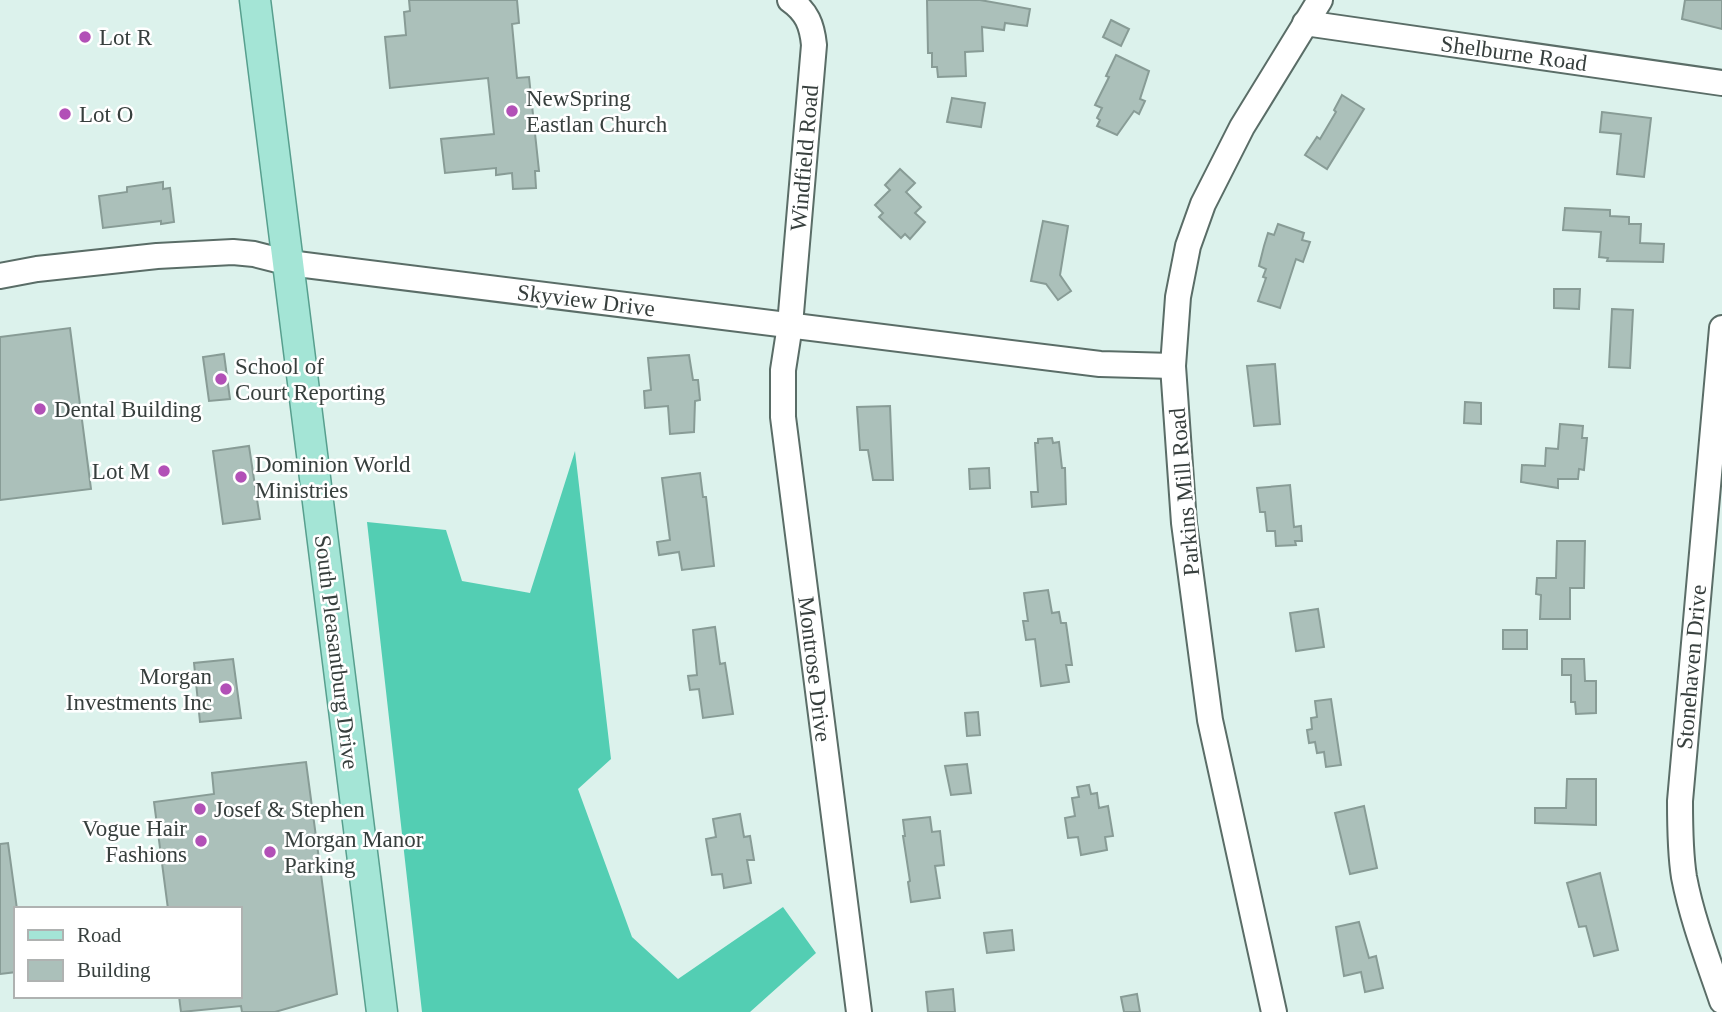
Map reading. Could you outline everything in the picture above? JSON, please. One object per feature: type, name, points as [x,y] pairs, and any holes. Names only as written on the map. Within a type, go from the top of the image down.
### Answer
[{"type":"main road","name":"South Pleasantburg Drive","points":[[255,0],[382,1012]]},
{"type":"street","name":"Windfield Road","points":[[790,0],[806,15],[812,28],[814,45],[790,325]]},
{"type":"street","name":"Parkins Mill Road","points":[[1274,1012],[1210,720],[1184,523],[1173,366],[1178,297],[1188,246],[1203,204],[1242,127],[1320,0]]},
{"type":"street","name":"Shelburne Road","points":[[1306,23],[1722,83]]},
{"type":"street","name":"Skyview Drive","points":[[0,276],[37,269],[157,256],[254,254],[289,263],[1100,364],[1173,366]]},
{"type":"street","name":"Montrose Drive","points":[[790,325],[783,370],[783,417],[859,1012]]},
{"type":"street","name":"Stonehaven Drive","points":[[1722,328],[1680,801],[1680,842],[1684,876],[1693,915],[1722,1001]]},
{"type":"green space","points":[[575,451],[611,759],[578,789],[632,937],[678,979],[783,907],[816,953],[750,1012],[422,1012],[367,522],[446,530],[462,581],[530,593]]},
{"type":"building","name":"NewSpring Eastlan Church","points":[[409,0],[517,0],[519,23],[512,24],[517,78],[529,77],[539,171],[535,171],[536,188],[513,189],[512,173],[496,175],[496,168],[445,173],[441,139],[494,134],[488,78],[390,88],[385,37],[406,35],[404,12],[410,11]]},
{"type":"building","points":[[927,0],[980,0],[1030,9],[1027,26],[1005,23],[1004,30],[982,27],[983,51],[965,52],[966,76],[938,77],[937,67],[932,67],[932,53],[928,53]]},
{"type":"building","points":[[1685,0],[1722,0],[1722,29],[1682,19]]},
{"type":"building","points":[[1111,20],[1129,29],[1121,46],[1103,37]]},
{"type":"building","points":[[1116,55],[1149,71],[1140,99],[1145,101],[1139,114],[1134,111],[1117,135],[1097,126],[1100,120],[1097,118],[1102,108],[1095,105]]},
{"type":"building","points":[[1342,95],[1364,109],[1327,169],[1305,155],[1317,137],[1320,139],[1336,112],[1334,110]]},
{"type":"building","points":[[952,98],[985,103],[981,127],[947,122]]},
{"type":"building","points":[[1602,112],[1651,118],[1644,177],[1617,174],[1621,134],[1600,132]]},
{"type":"building","points":[[900,169],[915,183],[906,192],[921,207],[915,213],[925,222],[910,239],[905,234],[901,238],[879,217],[883,213],[875,205],[890,190],[885,185]]},
{"type":"building","points":[[163,182],[163,189],[170,188],[174,222],[103,228],[99,196],[127,192],[127,187]]},
{"type":"building","points":[[1565,208],[1610,210],[1610,216],[1629,217],[1629,224],[1641,224],[1640,243],[1664,244],[1663,262],[1607,261],[1608,258],[1599,257],[1601,232],[1563,230]]},
{"type":"building","points":[[1043,221],[1068,226],[1060,275],[1071,291],[1058,300],[1046,284],[1031,281]]},
{"type":"building","points":[[1278,224],[1304,233],[1302,240],[1310,242],[1303,262],[1296,259],[1280,308],[1258,301],[1266,278],[1263,277],[1266,269],[1259,266],[1264,246],[1268,233],[1274,235]]},
{"type":"building","points":[[1554,289],[1580,289],[1579,309],[1554,308]]},
{"type":"building","points":[[1612,309],[1633,310],[1630,368],[1609,367]]},
{"type":"building","name":"Dental Building","points":[[70,328],[91,489],[0,500],[0,337]]},
{"type":"building","points":[[224,354],[230,399],[209,401],[203,357]]},
{"type":"building","points":[[689,355],[693,380],[698,380],[700,400],[695,401],[694,432],[670,434],[668,406],[645,408],[644,391],[651,390],[648,358]]},
{"type":"building","points":[[1275,364],[1280,424],[1254,426],[1247,366]]},
{"type":"building","points":[[1465,402],[1481,403],[1481,424],[1464,423]]},
{"type":"building","points":[[890,406],[893,480],[873,480],[868,450],[860,450],[857,407]]},
{"type":"building","points":[[1560,424],[1583,426],[1582,438],[1587,438],[1584,470],[1579,469],[1578,479],[1558,479],[1558,488],[1521,482],[1522,465],[1545,466],[1546,448],[1558,449]]},
{"type":"building","points":[[1052,438],[1053,443],[1059,442],[1062,468],[1065,468],[1066,504],[1032,507],[1031,492],[1038,492],[1035,443],[1038,443],[1038,439]]},
{"type":"building","points":[[249,446],[260,519],[223,524],[213,451]]},
{"type":"building","points":[[989,468],[990,488],[970,489],[969,469]]},
{"type":"building","points":[[700,473],[703,497],[706,497],[714,566],[682,570],[679,552],[659,555],[657,542],[670,540],[662,478]]},
{"type":"building","points":[[1290,485],[1294,527],[1301,526],[1302,541],[1295,541],[1296,545],[1276,546],[1275,531],[1267,531],[1265,512],[1260,512],[1257,488]]},
{"type":"building","points":[[1557,541],[1585,541],[1584,588],[1570,588],[1570,619],[1540,619],[1541,595],[1536,594],[1537,578],[1556,578]]},
{"type":"building","points":[[1048,590],[1052,613],[1059,612],[1061,623],[1066,623],[1072,665],[1066,665],[1069,682],[1041,686],[1035,639],[1026,640],[1023,621],[1028,621],[1024,593]]},
{"type":"building","points":[[1318,609],[1324,647],[1296,651],[1290,613]]},
{"type":"building","points":[[715,627],[720,664],[725,663],[733,714],[703,718],[699,689],[690,690],[688,676],[697,675],[693,630]]},
{"type":"building","points":[[1503,630],[1527,630],[1527,649],[1503,649]]},
{"type":"building","points":[[233,659],[241,718],[200,722],[194,663]]},
{"type":"building","points":[[1562,659],[1584,659],[1585,681],[1596,681],[1596,713],[1576,714],[1575,702],[1571,702],[1571,675],[1562,675]]},
{"type":"building","points":[[1331,699],[1341,765],[1326,767],[1324,752],[1317,753],[1315,742],[1309,743],[1307,730],[1312,729],[1311,718],[1317,717],[1315,701]]},
{"type":"building","points":[[978,712],[980,735],[967,736],[965,713]]},
{"type":"building","name":"Morgan Manor Parking","points":[[306,762],[337,994],[275,1012],[242,1012],[241,1006],[181,1012],[179,998],[242,998],[242,907],[168,907],[154,802],[214,794],[212,773]]},
{"type":"building","points":[[967,764],[971,793],[951,795],[945,766]]},
{"type":"building","points":[[1567,779],[1596,779],[1596,825],[1535,823],[1535,808],[1566,808]]},
{"type":"building","points":[[1089,785],[1091,794],[1097,793],[1099,808],[1108,806],[1113,836],[1105,837],[1107,850],[1081,855],[1078,837],[1068,838],[1065,818],[1075,816],[1072,798],[1079,797],[1077,787]]},
{"type":"building","points":[[1364,806],[1377,868],[1350,874],[1335,813]]},
{"type":"building","points":[[740,814],[744,837],[750,836],[754,860],[747,860],[751,883],[724,888],[722,874],[712,875],[706,839],[716,837],[713,819]]},
{"type":"building","points":[[930,817],[932,832],[940,831],[944,865],[935,866],[940,898],[911,902],[903,820]]},
{"type":"building","points":[[8,843],[17,907],[14,907],[14,972],[0,974],[0,844]]},
{"type":"building","points":[[1600,873],[1618,950],[1594,956],[1586,926],[1579,927],[1567,883]]},
{"type":"building","points":[[1359,922],[1369,958],[1376,956],[1383,988],[1365,992],[1361,972],[1344,976],[1336,927]]},
{"type":"building","points":[[1012,930],[1014,950],[987,953],[984,933]]},
{"type":"building","points":[[953,989],[955,1012],[928,1012],[926,992]]},
{"type":"building","points":[[1137,994],[1140,1012],[1124,1012],[1121,997]]},
{"type":"place","name":"Lot R","points":[[85,37]]},
{"type":"place","name":"NewSpring Eastlan Church","points":[[512,111]]},
{"type":"place","name":"Lot O","points":[[65,114]]},
{"type":"place","name":"School of Court Reporting","points":[[221,379]]},
{"type":"place","name":"Dental Building","points":[[40,409]]},
{"type":"place","name":"Lot M","points":[[164,471]]},
{"type":"place","name":"Dominion World Ministries","points":[[241,477]]},
{"type":"place","name":"Morgan Investments Inc","points":[[226,689]]},
{"type":"place","name":"Josef & Stephen","points":[[200,809]]},
{"type":"place","name":"Vogue Hair Fashions","points":[[201,841]]},
{"type":"place","name":"Morgan Manor Parking","points":[[270,852]]}]
